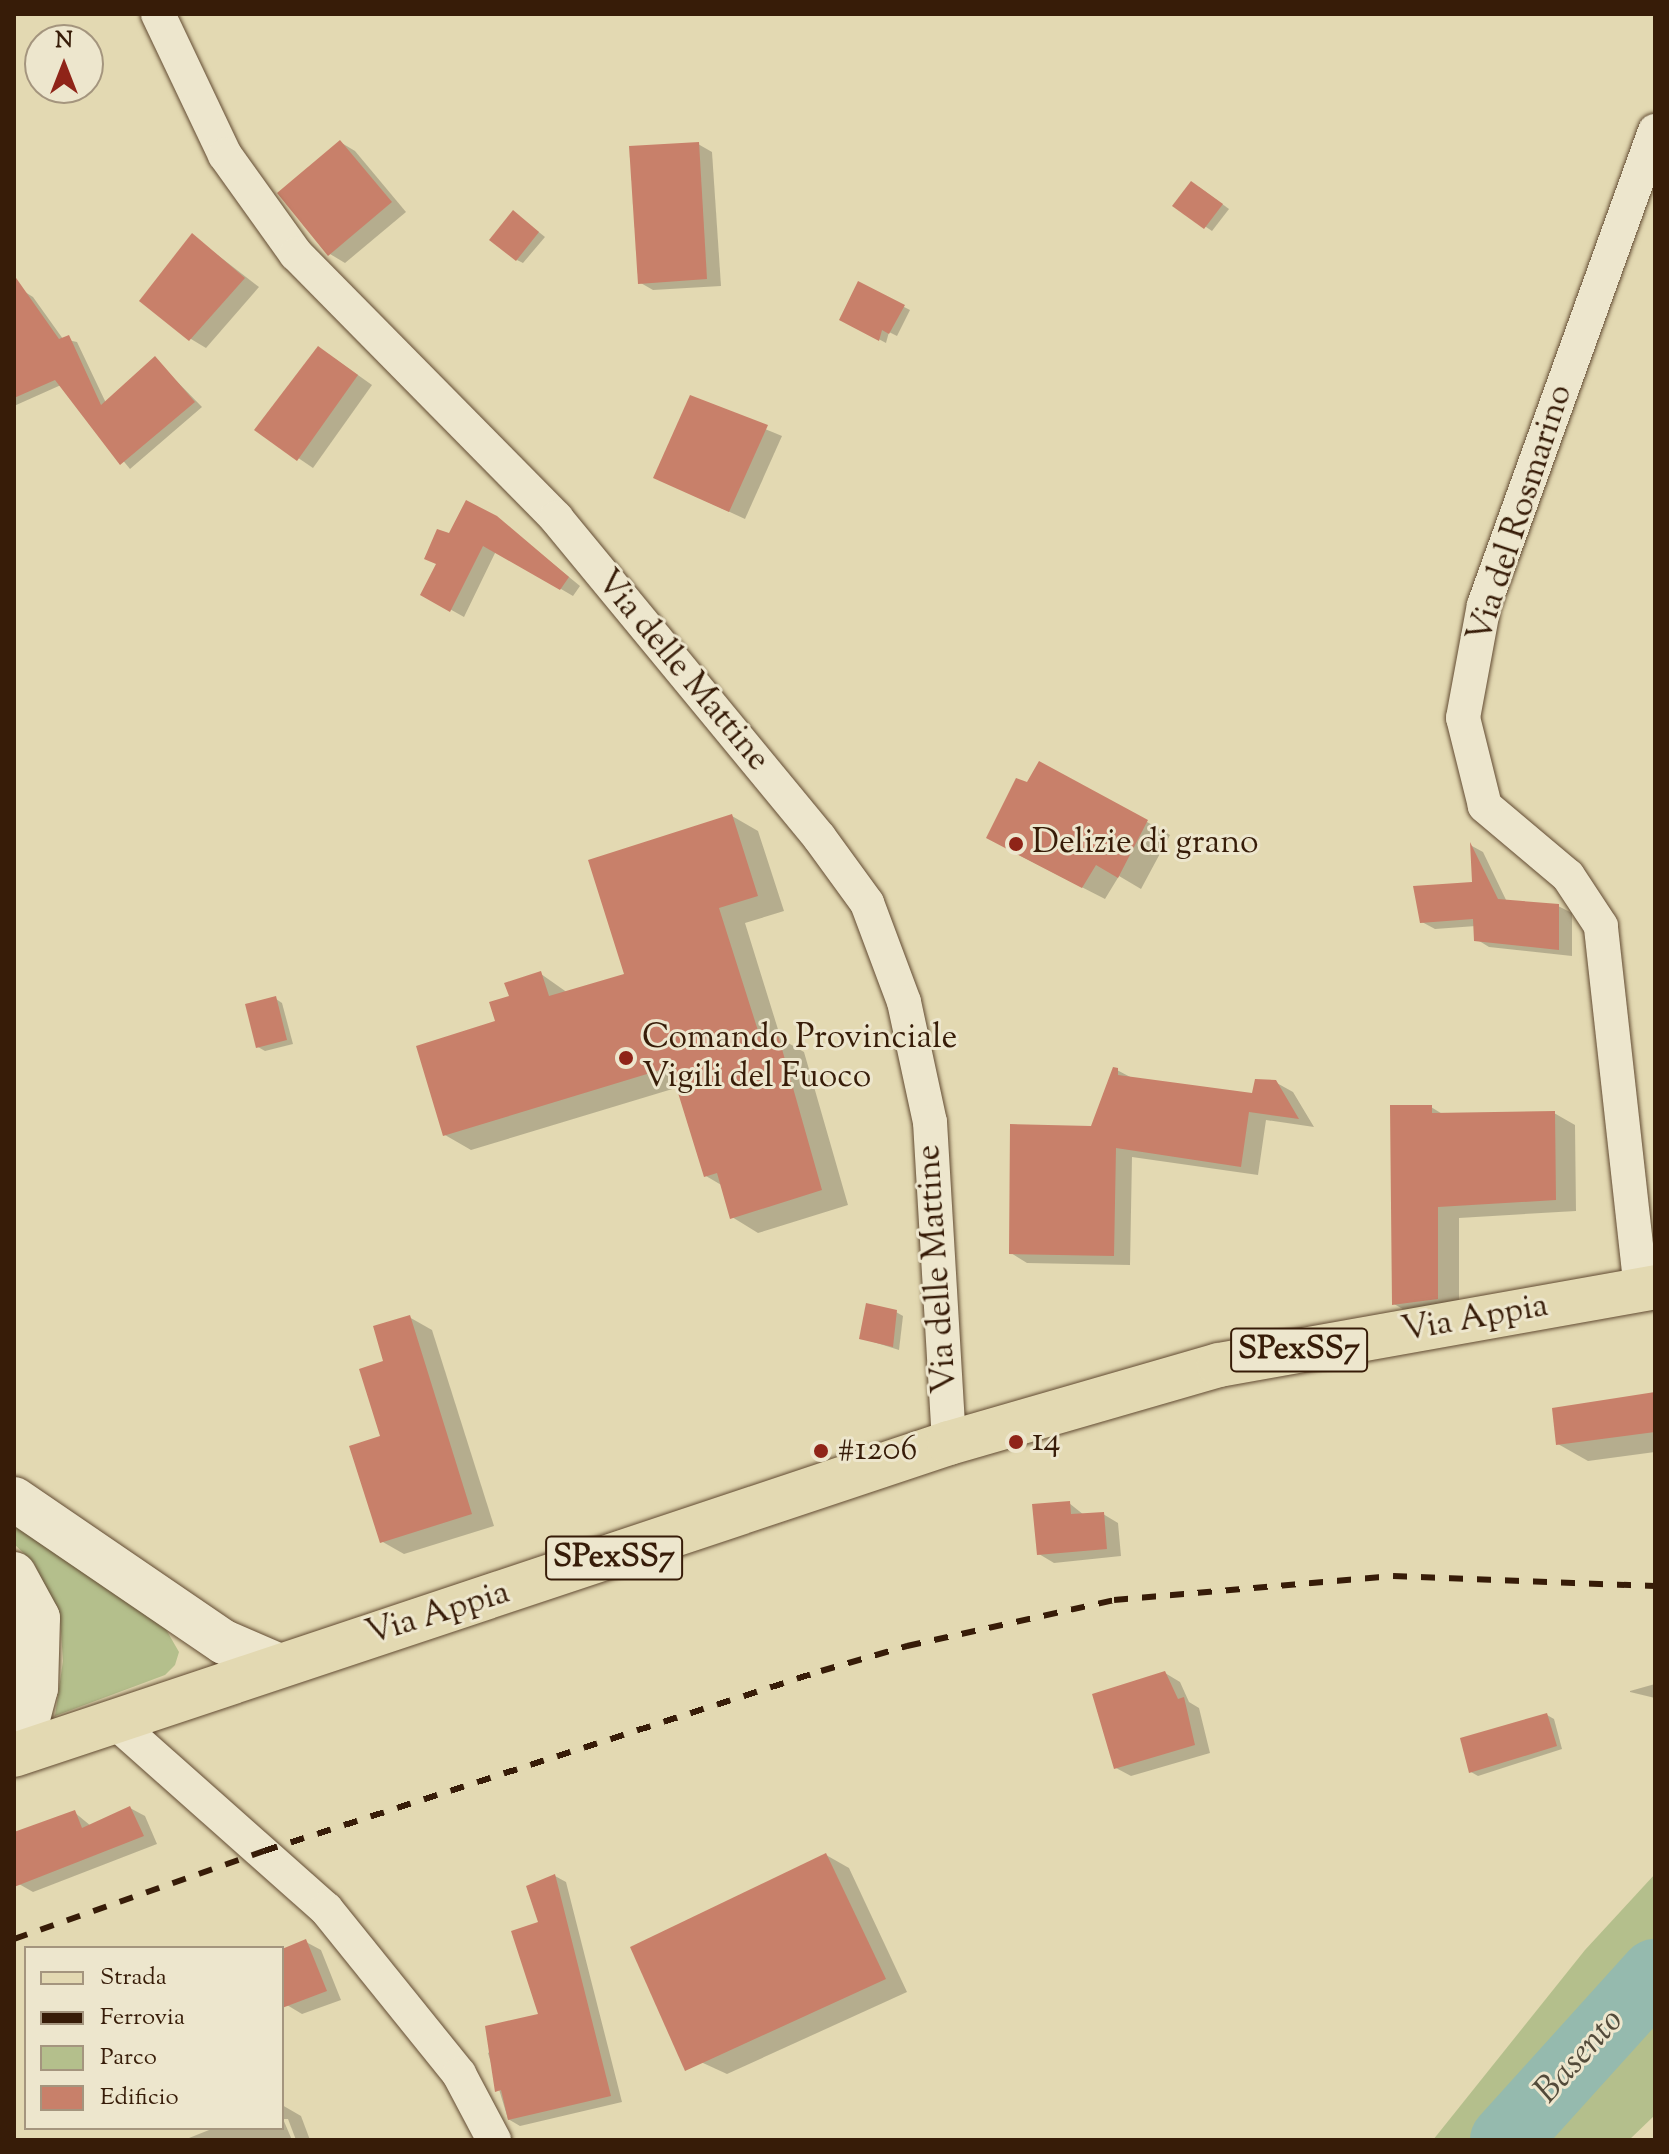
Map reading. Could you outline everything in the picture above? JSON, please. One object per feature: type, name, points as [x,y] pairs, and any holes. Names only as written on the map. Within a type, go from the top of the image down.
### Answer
[{"type":"main road","name":"Via Appia","points":[[16,1754],[275,1664],[534,1585],[949,1443],[1219,1365],[1648,1288]]},
{"type":"main road","points":[[14,1499],[224,1642],[275,1664]]},
{"type":"main road","points":[[14,1574],[38,1618],[36,1688],[16,1754]]},
{"type":"street","name":"Via delle Mattine","points":[[158,14],[225,155],[296,254],[556,518],[819,837],[867,903],[904,1002],[930,1122],[949,1443]]},
{"type":"street","name":"Via del Rosmarino","points":[[1648,1288],[1601,926],[1568,876],[1485,806],[1463,718],[1484,605],[1655,131]]},
{"type":"street","points":[[113,1720],[326,1909],[459,2074],[494,2140]]},
{"type":"green space","points":[[14,1513],[160,1619],[179,1652],[175,1665],[165,1675],[55,1716],[63,1661],[60,1617],[34,1563],[14,1544]]},
{"type":"green space","points":[[1655,1874],[1655,2115],[1629,2140],[1433,2140],[1585,1950]]},
{"type":"building","points":[[340,140],[392,202],[328,256],[277,193]]},
{"type":"building","points":[[699,142],[707,279],[638,284],[629,146]]},
{"type":"building","points":[[1191,181],[1223,204],[1204,229],[1172,206]]},
{"type":"building","points":[[513,210],[539,232],[516,261],[489,240]]},
{"type":"building","points":[[192,233],[245,278],[189,341],[139,301]]},
{"type":"building","points":[[14,275],[59,339],[69,335],[101,405],[155,356],[195,402],[120,465],[55,380],[14,398]]},
{"type":"building","points":[[858,281],[905,305],[889,334],[882,330],[879,341],[839,320]]},
{"type":"building","points":[[318,346],[358,375],[297,461],[254,430]]},
{"type":"building","points":[[690,395],[768,425],[729,512],[653,478]]},
{"type":"building","points":[[466,500],[497,516],[569,577],[560,590],[483,546],[450,612],[420,595],[436,564],[424,559],[437,529],[449,533]]},
{"type":"building","points":[[1039,761],[1148,820],[1118,878],[1096,865],[1082,888],[986,838],[1016,778],[1027,782]]},
{"type":"building","points":[[732,814],[758,896],[719,908],[761,1040],[778,1035],[822,1190],[730,1219],[717,1173],[704,1177],[670,1067],[443,1136],[416,1046],[495,1021],[489,1002],[509,996],[504,983],[541,971],[549,996],[624,974],[588,860]]},
{"type":"building","points":[[1470,842],[1498,899],[1559,904],[1559,950],[1474,941],[1473,919],[1420,923],[1413,886],[1472,882]]},
{"type":"building","points":[[276,996],[287,1040],[256,1048],[245,1004]]},
{"type":"building","points":[[1113,1067],[1118,1068],[1118,1075],[1252,1093],[1255,1079],[1276,1080],[1299,1119],[1249,1112],[1241,1167],[1116,1148],[1114,1256],[1009,1254],[1010,1124],[1091,1126]]},
{"type":"building","points":[[1390,1105],[1432,1105],[1432,1113],[1555,1111],[1556,1200],[1438,1207],[1438,1299],[1392,1305]]},
{"type":"building","points":[[866,1303],[897,1310],[893,1347],[859,1339]]},
{"type":"building","points":[[410,1315],[472,1514],[380,1543],[349,1446],[380,1436],[359,1369],[383,1361],[373,1326]]},
{"type":"building","points":[[1655,1392],[1655,1432],[1556,1445],[1552,1408]]},
{"type":"building","points":[[1070,1501],[1071,1514],[1104,1512],[1107,1549],[1037,1555],[1032,1504]]},
{"type":"building","points":[[1165,1671],[1178,1699],[1184,1697],[1195,1745],[1114,1769],[1092,1694]]},
{"type":"building","points":[[1547,1713],[1557,1746],[1469,1773],[1460,1738]]},
{"type":"building","points":[[130,1806],[144,1836],[14,1887],[14,1832],[75,1810],[82,1828]]},
{"type":"building","points":[[826,1853],[886,1979],[685,2071],[630,1947]]},
{"type":"building","points":[[555,1874],[611,2096],[508,2120],[501,2090],[495,2092],[485,2026],[538,2014],[511,1931],[538,1922],[526,1886]]},
{"type":"building","points":[[306,1939],[327,1991],[284,2007],[284,1948]]},
{"type":"waterway","name":"Basento","points":[[1505,2140],[1655,1974]]},
{"type":"railway","points":[[14,1939],[264,1851],[821,1671],[907,1646],[1114,1600],[1393,1576],[1655,1586]]},
{"type":"place","name":"Delizie di grano","points":[[1016,844]]},
{"type":"place","name":"Comando Provinciale Vigili del Fuoco","points":[[626,1058]]},
{"type":"place","name":"14","points":[[1016,1442]]},
{"type":"place","name":"#1206","points":[[821,1451]]}]
